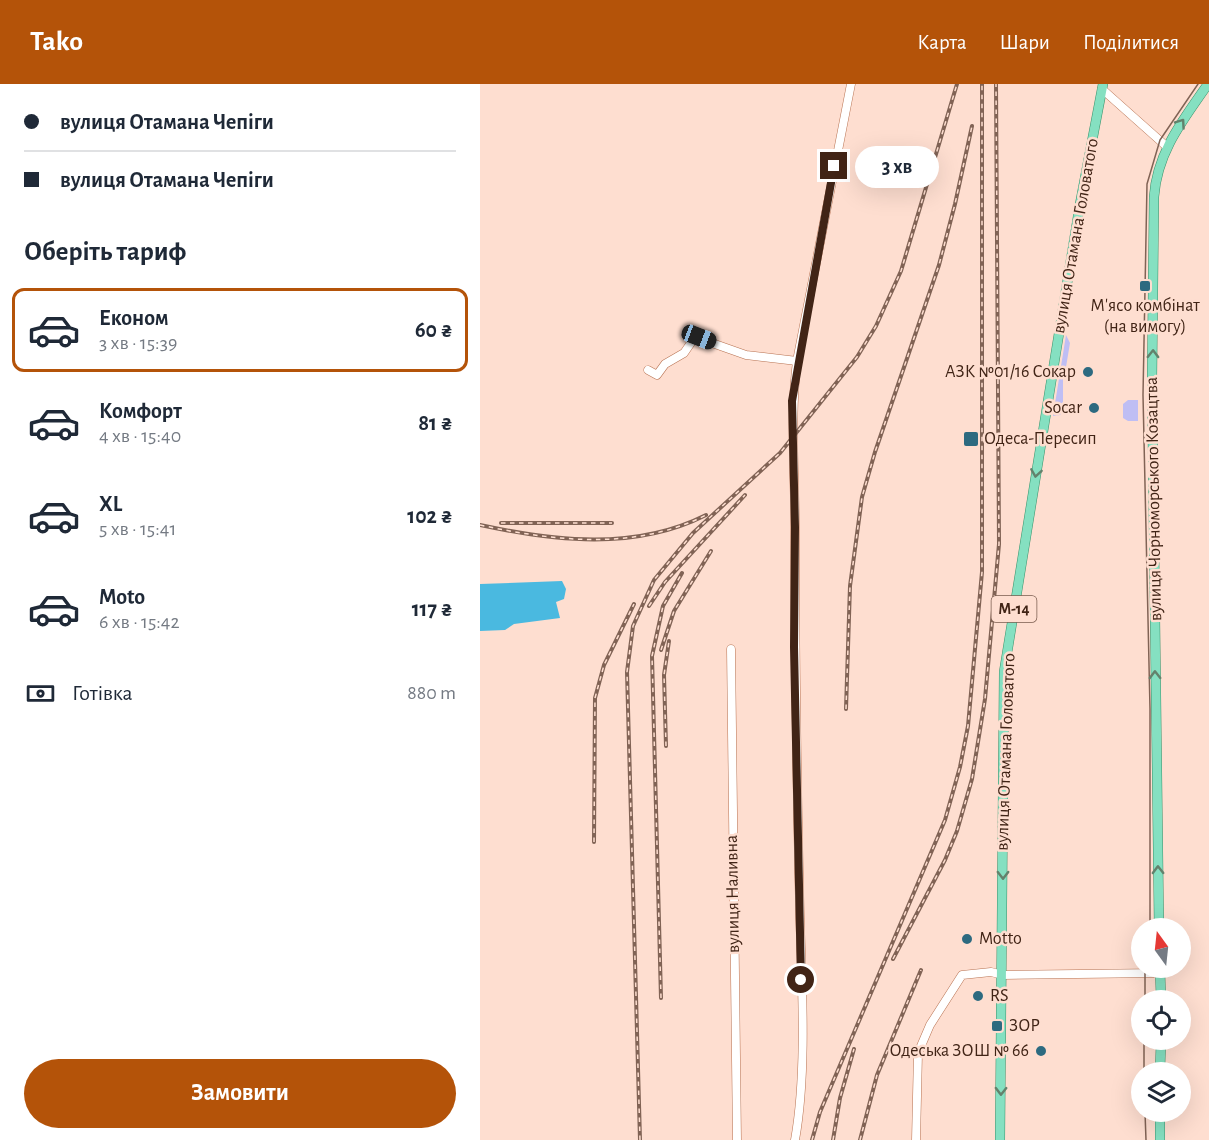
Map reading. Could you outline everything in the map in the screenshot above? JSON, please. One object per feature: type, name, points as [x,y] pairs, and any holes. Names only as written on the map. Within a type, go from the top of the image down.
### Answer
[{"type":"main road","name":"вулиця Чорноморського Козацтва","points":[[1158,918],[1153,316],[1155,183],[1166,146],[1208,84]]},
{"type":"main road","name":"вулиця Отамана Головатого","points":[[1000,1140],[1004,672],[1080,204],[1103,87]]},
{"type":"main road","points":[[1160,1122],[1160,1140]]},
{"type":"street","points":[[795,1140],[800,1107],[801,980],[794,647],[795,527],[792,401],[797,361],[851,84]]},
{"type":"street","points":[[1103,87],[1166,146]]},
{"type":"street","points":[[648,370],[657,375],[665,364],[684,353],[695,337],[746,355],[797,361]]},
{"type":"street","name":"вулиця Наливна","points":[[731,649],[737,1140]]},
{"type":"street","points":[[916,1140],[917,1062],[930,1024],[962,975],[991,972],[1003,975],[1131,971]]},
{"type":"shaded area","points":[[1066,335],[1070,343],[1066,367],[1063,370],[1063,411],[1060,415],[1053,416]]},
{"type":"shaded area","points":[[1128,400],[1138,400],[1138,421],[1128,421],[1123,418],[1123,404]]},
{"type":"shaded area","points":[[562,581],[566,589],[564,599],[556,602],[560,618],[514,624],[505,630],[480,631],[480,584]]},
{"type":"tram line","points":[[1150,918],[1150,709],[1143,395],[1147,184],[1160,140],[1198,84]]},
{"type":"tram line","points":[[1145,978],[1145,990]]},
{"type":"tram line","points":[[1144,1050],[1144,1062]]},
{"type":"tram line","points":[[1145,1122],[1146,1140]]},
{"type":"railway","points":[[640,1140],[627,672],[633,626],[654,580],[693,533],[780,453],[857,357],[876,326],[901,271],[957,84]]},
{"type":"railway","points":[[812,1140],[820,1112],[945,820],[960,767],[968,726],[982,572],[982,84]]},
{"type":"railway","points":[[893,959],[945,860],[957,831],[972,779],[985,699],[999,544],[996,84]]},
{"type":"railway","points":[[846,709],[850,586],[862,497],[875,452],[939,265],[972,126]]},
{"type":"railway","points":[[649,606],[665,582],[745,495]]},
{"type":"railway","points":[[480,525],[537,535],[594,540],[651,534],[706,515]]},
{"type":"railway","points":[[501,523],[612,523]]},
{"type":"railway","points":[[661,650],[674,611],[711,551]]},
{"type":"railway","points":[[661,998],[652,656],[663,606],[682,573]]},
{"type":"railway","points":[[594,842],[595,698],[604,665],[634,604]]},
{"type":"railway","points":[[666,746],[664,675],[669,641]]},
{"type":"railway","points":[[860,1140],[877,1075],[921,970]]},
{"type":"railway","points":[[833,1140],[840,1098],[854,1049]]},
{"type":"place","name":"М'ясо комбінат (на вимогу)","points":[[1145,286]]},
{"type":"place","name":"АЗК №01/16 Сокар","points":[[1088,372]]},
{"type":"place","name":"Socar","points":[[1094,408]]},
{"type":"place","name":"Одеса-Пересип","points":[[971,439]]},
{"type":"place","name":"Motto","points":[[967,939]]},
{"type":"place","name":"RS","points":[[978,996]]},
{"type":"place","name":"ЗОР","points":[[997,1026]]},
{"type":"place","name":"Одеська ЗОШ № 66","points":[[1041,1051]]},
{"type":"route","points":[[801,980],[794,647],[795,527],[792,401],[797,361],[834,166]]}]
